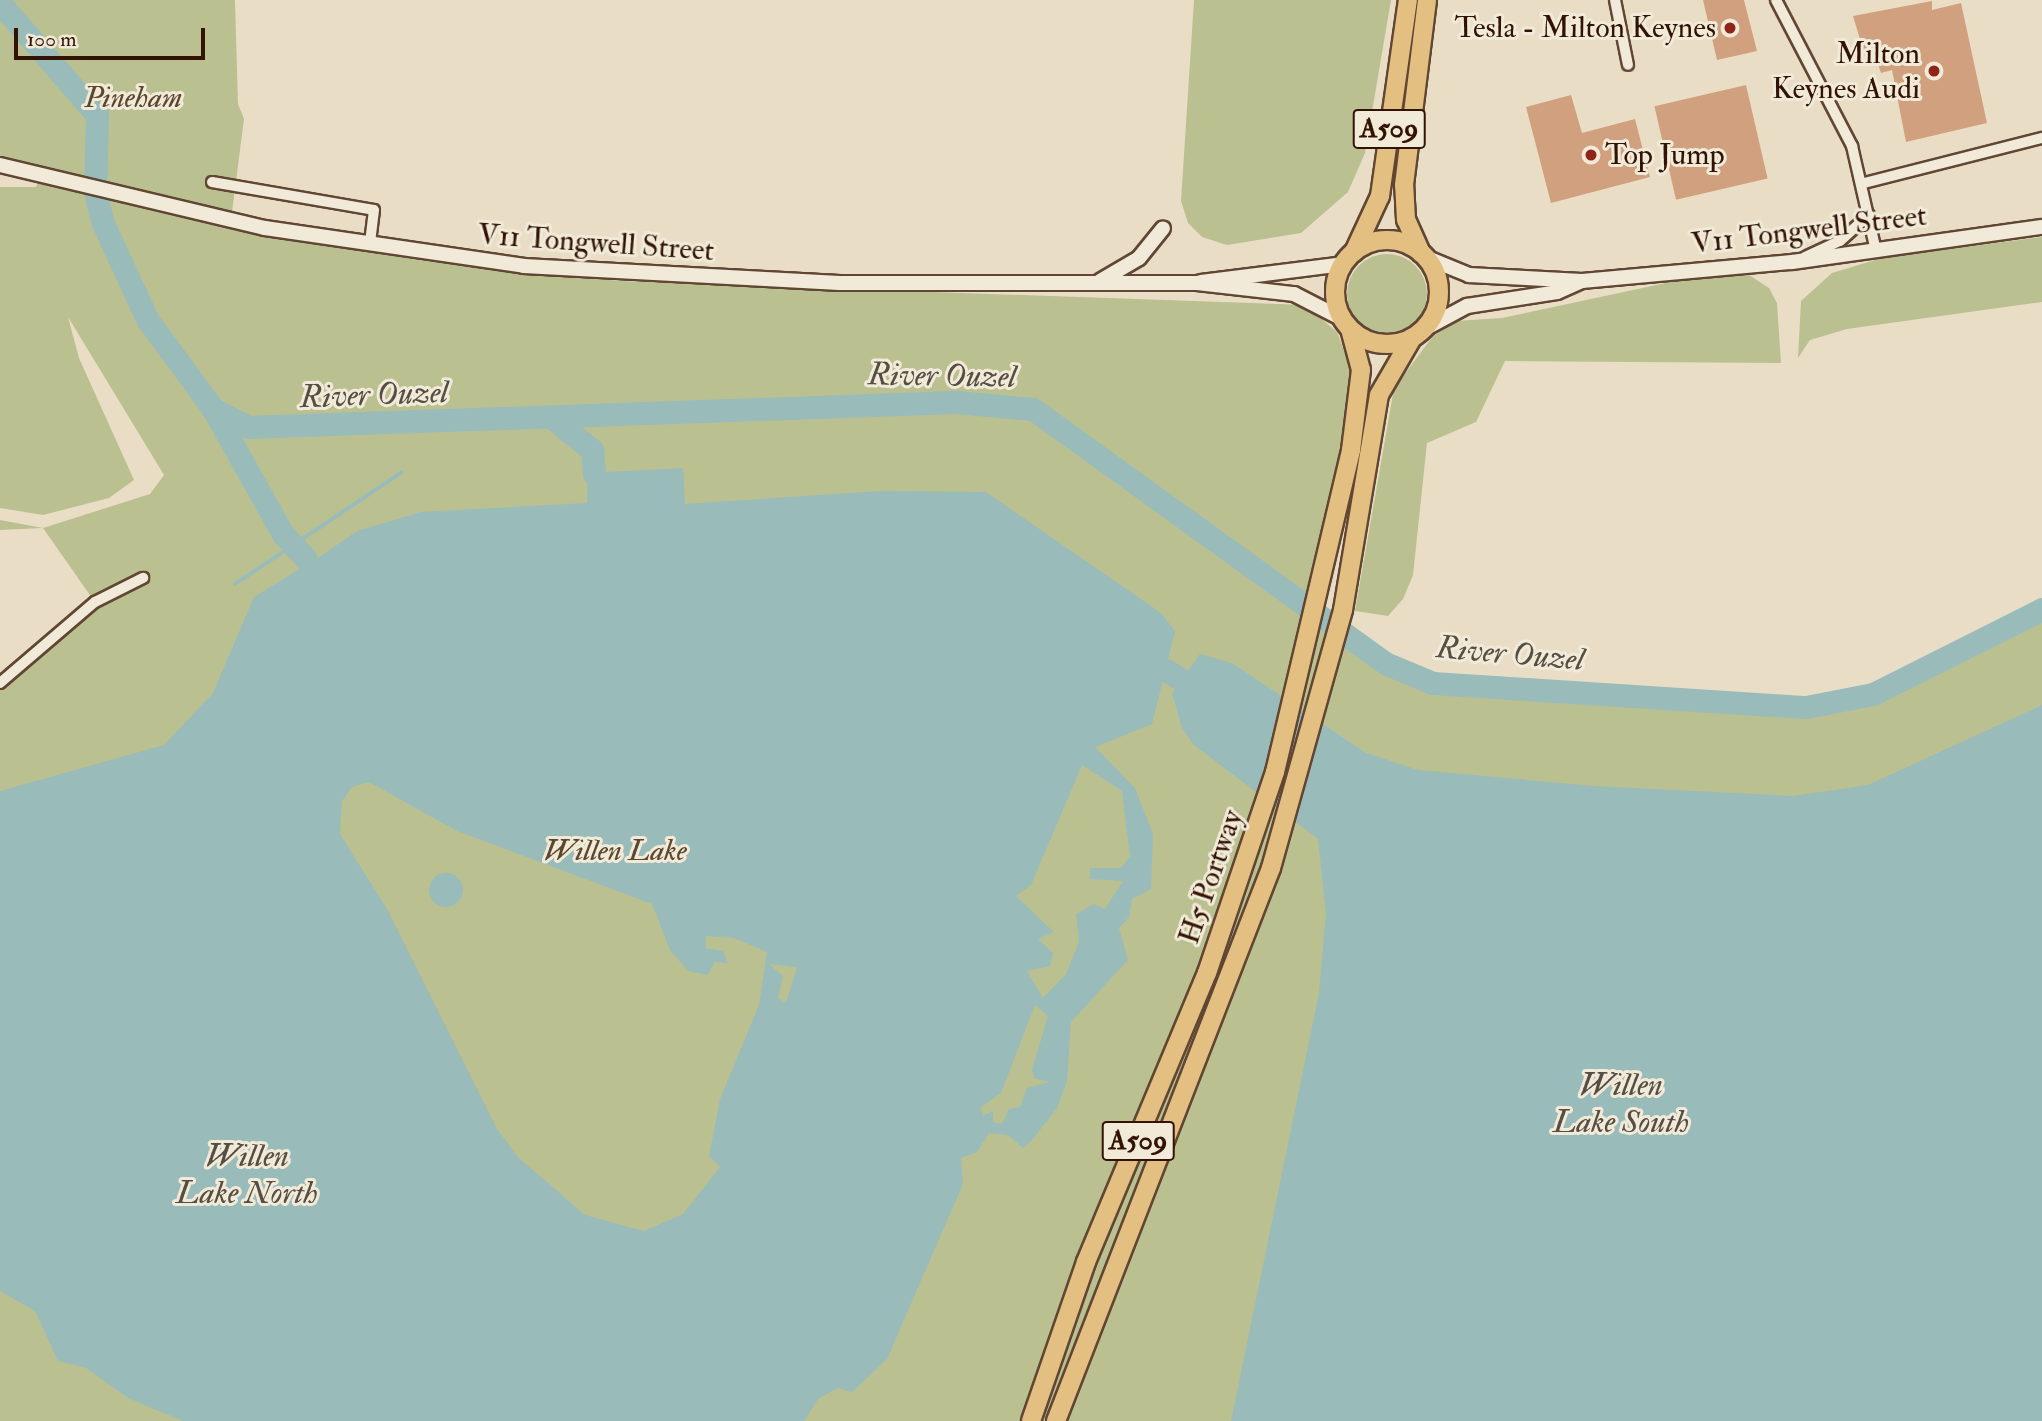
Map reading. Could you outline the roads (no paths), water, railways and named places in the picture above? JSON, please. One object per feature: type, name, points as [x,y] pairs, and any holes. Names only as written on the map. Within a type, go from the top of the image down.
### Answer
[{"type":"main road","name":"A509","points":[[1346,324],[1335,291],[1380,196],[1408,0]]},
{"type":"main road","name":"A509","points":[[1419,333],[1439,292],[1406,220],[1404,185],[1427,0]]},
{"type":"main road","points":[[1349,258],[1388,240],[1423,255]]},
{"type":"main road","points":[[1346,324],[1379,344],[1419,333]]},
{"type":"main road","name":"H5 Portway","points":[[1056,1421],[1271,868],[1323,695],[1351,572],[1364,426],[1359,353],[1346,324]]},
{"type":"main road","name":"H5 Portway","points":[[1031,1421],[1086,1262],[1182,1039],[1247,861],[1364,426],[1379,395],[1419,333]]},
{"type":"street","points":[[1615,0],[1628,65]]},
{"type":"street","points":[[1776,0],[1852,146],[1864,183],[1876,251]]},
{"type":"street","points":[[1864,183],[2042,138]]},
{"type":"street","name":"V11 Tongwell Street","points":[[0,165],[265,228],[532,267],[716,279],[1197,283],[1294,295],[1346,324]]},
{"type":"street","points":[[212,182],[374,210],[370,245]]},
{"type":"street","points":[[1793,262],[1840,241],[1869,215]]},
{"type":"street","name":"V11 Tongwell Street","points":[[1423,255],[1469,275],[1582,281],[1793,262],[2042,227]]},
{"type":"street","points":[[1098,282],[1139,258],[1163,229]]},
{"type":"street","name":"V11 Tongwell Street","points":[[1197,283],[1349,258]]},
{"type":"street","name":"V11 Tongwell Street","points":[[1419,333],[1467,306],[1557,292],[1582,281]]},
{"type":"street","points":[[0,682],[95,601],[144,578]]},
{"type":"water","name":"Willen Lake North","points":[[683,468],[685,504],[880,491],[986,492],[1161,613],[1175,631],[1152,724],[1095,747],[1135,788],[1153,834],[1151,889],[1132,899],[1129,917],[1119,928],[1128,960],[1071,1022],[1067,1081],[1057,1108],[1023,1148],[1008,1135],[989,1133],[977,1152],[961,1158],[963,1184],[887,1359],[852,1392],[838,1388],[818,1399],[804,1421],[183,1421],[128,1398],[86,1368],[58,1361],[35,1311],[0,1291],[0,791],[164,745],[213,693],[254,597],[306,565],[305,558],[315,560],[357,531],[421,512],[587,503],[588,473]],"holes":[[[1082,765],[1122,791],[1130,856],[1121,868],[1090,868],[1090,879],[1123,881],[1105,909],[1094,904],[1076,914],[1079,942],[1066,974],[1043,998],[1027,971],[1050,966],[1053,953],[1038,939],[1054,932],[1016,896],[1031,885]],[[369,782],[457,831],[652,904],[670,950],[688,971],[707,975],[715,962],[728,963],[723,951],[706,948],[706,936],[734,938],[767,952],[759,1005],[720,1099],[709,1156],[720,1167],[683,1214],[644,1231],[585,1215],[518,1157],[497,1129],[387,909],[340,834],[342,801],[352,787]],[[769,964],[797,967],[786,1003],[778,998],[783,976]],[[1035,1005],[1048,1016],[1032,1070],[1034,1078],[1049,1082],[1027,1088],[1020,1107],[1009,1109],[1002,1124],[993,1122],[993,1111],[983,1116],[980,1108],[1001,1093]]]},
{"type":"water","name":"Willen Lake South","points":[[1200,654],[1232,663],[1366,753],[1418,770],[1594,786],[1793,796],[1868,785],[2042,705],[2042,1421],[1231,1421],[1319,993],[1326,914],[1318,839],[1194,745],[1182,728],[1172,693]]},
{"type":"water","points":[[446,873],[458,878],[463,890],[458,902],[446,907],[434,902],[429,890],[434,878]]},
{"type":"waterway","name":"River Ouzel","points":[[0,3],[97,115],[95,192],[102,221],[147,319],[213,409],[249,427],[957,402],[1033,409],[1387,664],[1433,683],[1806,707],[1873,694],[2042,609]]},
{"type":"waterway","points":[[213,409],[283,534],[305,558]]},
{"type":"waterway","points":[[555,420],[592,450],[594,474]]},
{"type":"waterway","points":[[235,584],[401,473]]},
{"type":"waterway","points":[[1166,670],[1179,678]]},
{"type":"place","name":"Tesla - Milton Keynes","points":[[1730,28]]},
{"type":"place","name":"Milton Keynes Audi","points":[[1934,71]]},
{"type":"place","name":"Top Jump","points":[[1591,155]]},
{"type":"park label","name":"Pineham","points":[[133,98]]},
{"type":"park label","name":"Willen Lake","points":[[615,851]]}]
